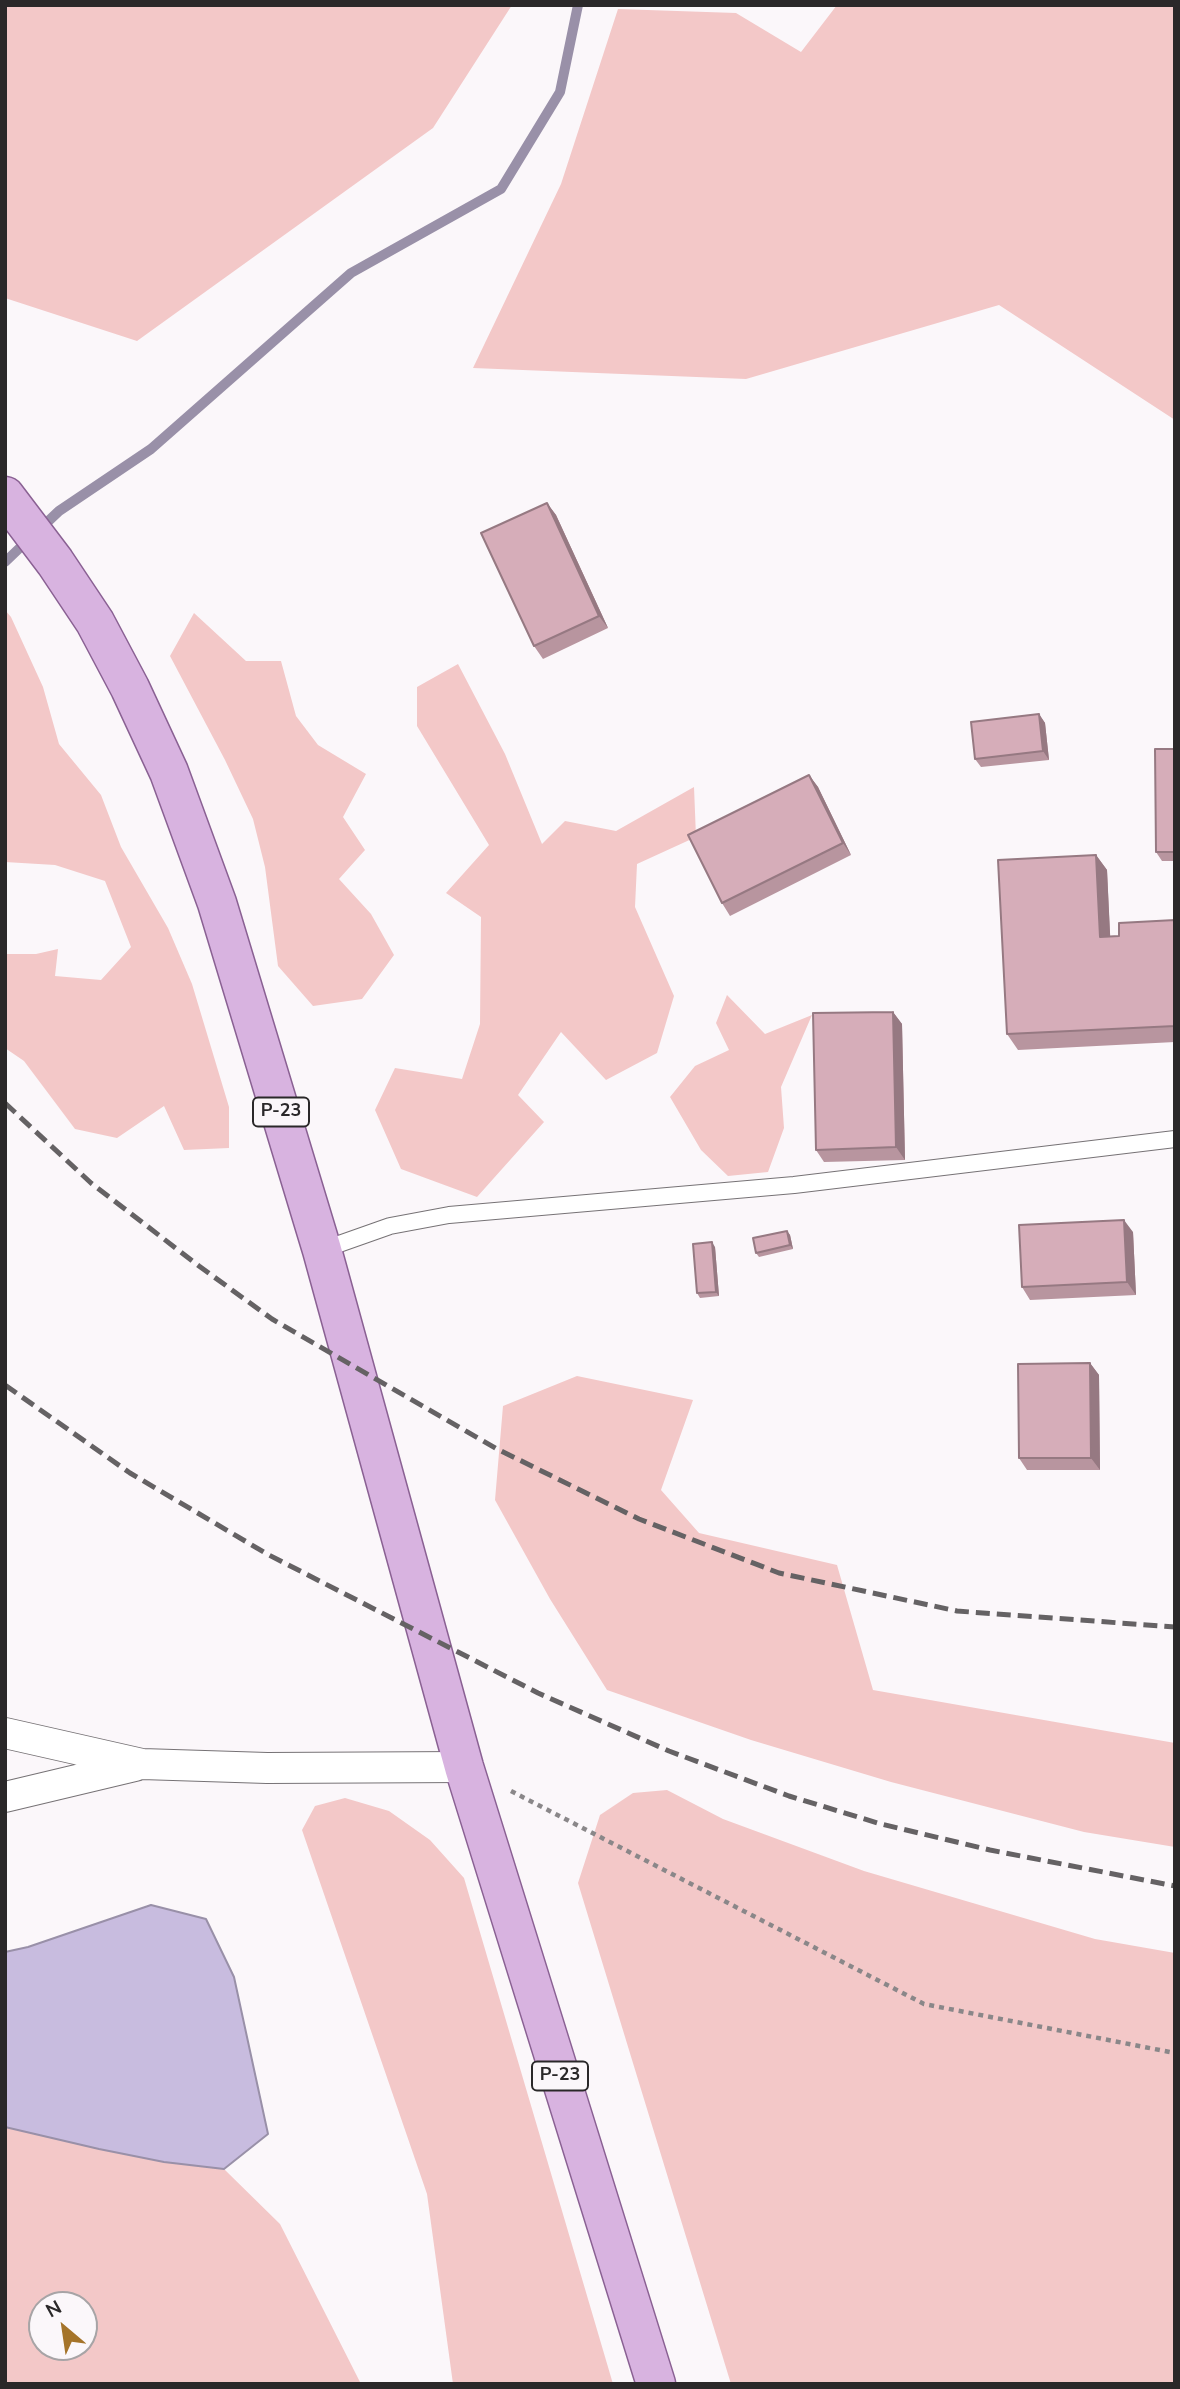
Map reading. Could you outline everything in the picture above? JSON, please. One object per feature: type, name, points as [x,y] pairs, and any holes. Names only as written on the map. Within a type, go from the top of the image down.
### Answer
[{"type":"main road","name":"Р-23","points":[[5,496],[55,562],[94,622],[130,688],[169,772],[217,903],[322,1250],[464,1767],[656,2384]]},
{"type":"street","points":[[5,1733],[142,1764],[267,1768],[464,1767]]},
{"type":"street","points":[[5,1797],[142,1764]]},
{"type":"lane","points":[[322,1250],[390,1226],[449,1215],[794,1185],[1175,1139]]},
{"type":"path","points":[[464,1767],[924,2004],[1175,2053]]},
{"type":"shaded area","points":[[5,5],[512,5],[433,128],[137,341],[5,298]]},
{"type":"shaded area","points":[[837,5],[1175,5],[1175,420],[999,305],[746,379],[473,368],[561,184],[618,9],[736,13],[801,52]]},
{"type":"shaded area","points":[[5,610],[11,617],[43,687],[59,744],[101,795],[121,847],[168,928],[192,984],[229,1107],[229,1148],[184,1150],[164,1106],[117,1138],[75,1129],[24,1061],[5,1048],[5,954],[36,954],[58,949],[55,976],[101,980],[131,947],[105,881],[55,865],[5,862]]},
{"type":"shaded area","points":[[194,613],[246,661],[281,661],[296,716],[318,745],[366,774],[343,817],[365,850],[339,879],[371,914],[394,955],[362,999],[313,1006],[278,966],[265,867],[253,819],[170,656]]},
{"type":"shaded area","points":[[458,664],[505,754],[542,844],[565,821],[616,831],[694,787],[696,837],[637,864],[635,907],[674,996],[657,1053],[606,1080],[561,1032],[518,1095],[544,1122],[477,1197],[401,1169],[375,1110],[395,1068],[462,1079],[480,1024],[481,917],[446,893],[489,845],[417,726],[417,687]]},
{"type":"shaded area","points":[[727,995],[765,1034],[812,1015],[781,1087],[784,1128],[768,1172],[728,1176],[701,1150],[670,1097],[695,1066],[729,1050],[716,1023]]},
{"type":"shaded area","points":[[577,1376],[693,1400],[661,1490],[699,1533],[837,1565],[873,1690],[1175,1743],[1175,1847],[1084,1832],[891,1782],[751,1740],[607,1690],[550,1599],[495,1500],[503,1406]]},
{"type":"shaded area","points":[[667,1790],[723,1819],[864,1871],[1095,1939],[1175,1953],[1175,2384],[731,2384],[578,1883],[600,1815],[633,1793]]},
{"type":"shaded area","points":[[345,1798],[389,1811],[430,1840],[464,1878],[613,2384],[453,2384],[427,2194],[302,1830],[315,1806]]},
{"type":"shaded area","points":[[151,1905],[206,1919],[234,1977],[268,2134],[224,2169],[164,2162],[5,2127],[5,1952],[28,1947]]},
{"type":"shaded area","points":[[5,2127],[164,2162],[224,2169],[280,2224],[361,2384],[5,2384]]},
{"type":"building","points":[[547,503],[599,616],[534,646],[481,533]]},
{"type":"building","points":[[1039,714],[1043,751],[975,759],[971,722]]},
{"type":"building","points":[[1155,749],[1175,749],[1175,852],[1156,852]]},
{"type":"building","points":[[809,775],[843,843],[722,903],[688,835]]},
{"type":"building","points":[[1096,855],[1100,937],[1119,936],[1119,923],[1175,920],[1175,1026],[1007,1034],[998,860]]},
{"type":"building","points":[[893,1012],[896,1147],[816,1150],[813,1013]]},
{"type":"building","points":[[1124,1220],[1127,1282],[1022,1287],[1019,1225]]},
{"type":"building","points":[[787,1231],[790,1245],[756,1253],[753,1238]]},
{"type":"building","points":[[712,1242],[716,1292],[697,1293],[693,1244]]},
{"type":"building","points":[[1090,1363],[1091,1458],[1019,1458],[1018,1364]]},
{"type":"waterway","points":[[40,529],[59,511],[151,449],[351,273],[501,189],[560,92],[578,5]]},
{"type":"waterway","points":[[5,562],[28,540]]},
{"type":"railway","points":[[5,1103],[91,1183],[272,1319],[497,1449],[639,1519],[779,1573],[957,1611],[1175,1627]]},
{"type":"railway","points":[[5,1385],[130,1473],[267,1554],[538,1693],[669,1751],[789,1796],[881,1824],[990,1850],[1175,1886]]}]
